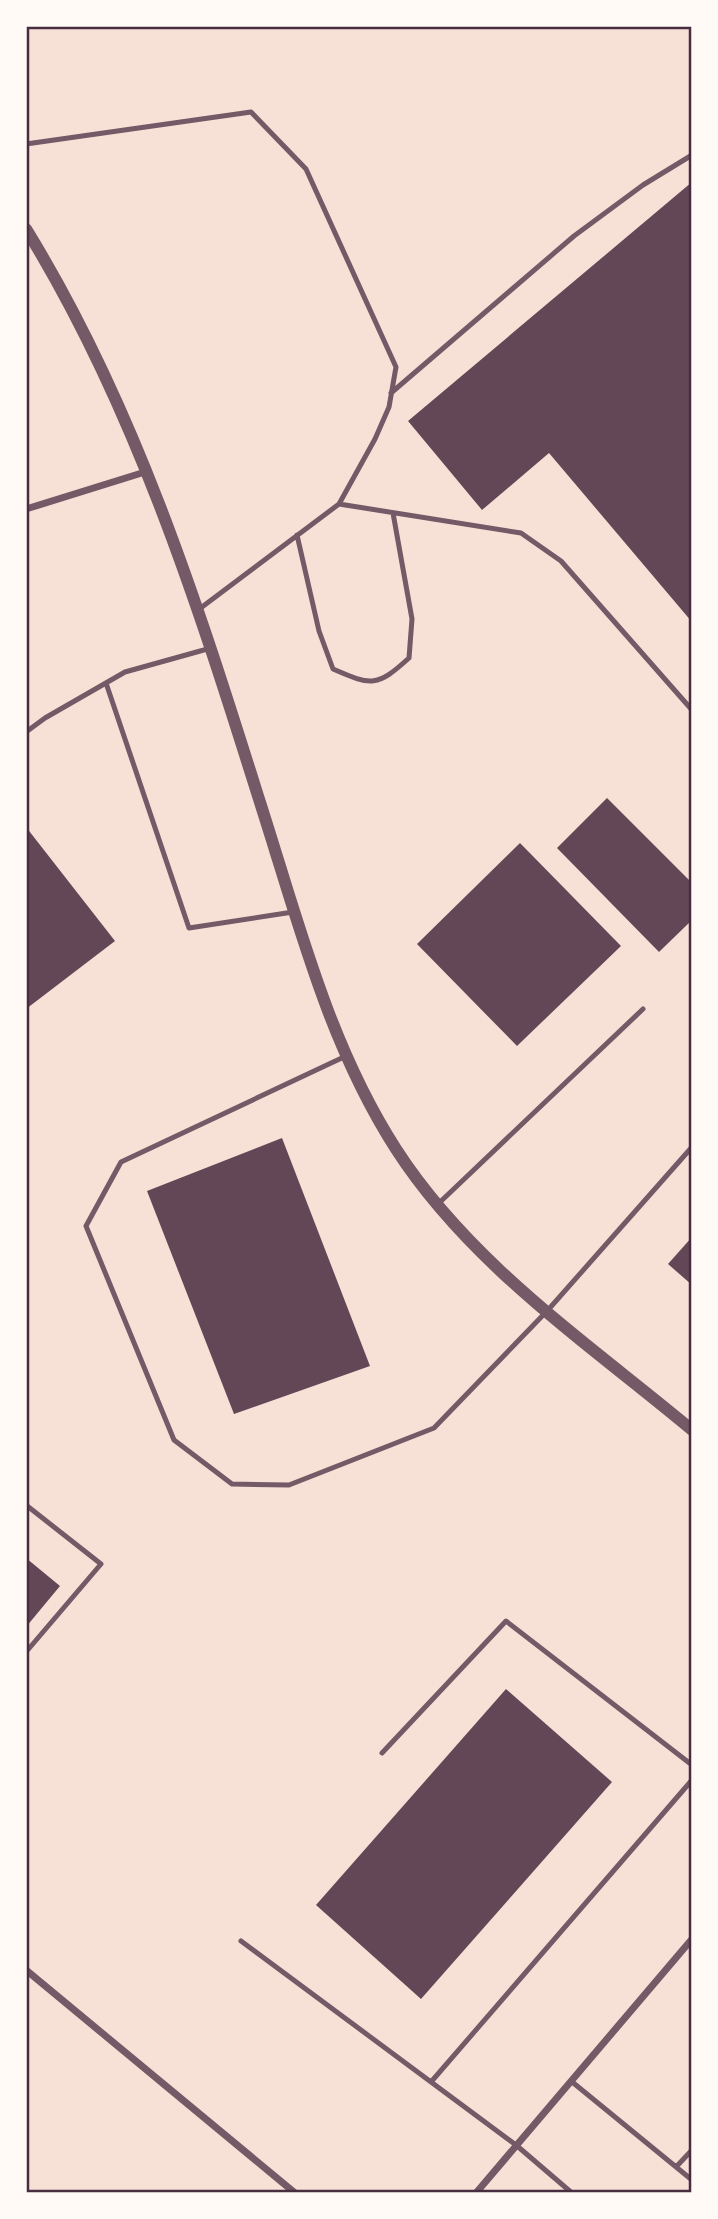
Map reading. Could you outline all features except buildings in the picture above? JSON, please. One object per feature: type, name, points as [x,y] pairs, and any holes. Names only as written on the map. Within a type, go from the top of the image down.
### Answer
[{"type":"street","points":[[26,229],[77,318],[145,472],[198,610],[294,912],[346,1056],[369,1105],[397,1151],[474,1245],[692,1430]]},
{"type":"street","points":[[26,509],[145,472]]},
{"type":"street","points":[[476,2193],[692,1939]]},
{"type":"street","points":[[26,1970],[295,2193]]},
{"type":"lane","points":[[26,144],[251,112],[306,169],[396,367],[391,393],[375,439],[339,504],[198,610]]},
{"type":"lane","points":[[391,393],[574,236],[643,185],[692,155]]},
{"type":"lane","points":[[339,504],[521,533],[561,561],[692,710]]},
{"type":"lane","points":[[297,535],[319,631],[333,669],[363,682],[387,678],[409,658],[412,619],[393,513]]},
{"type":"lane","points":[[26,732],[125,672],[211,649]]},
{"type":"lane","points":[[106,683],[189,929],[294,912]]},
{"type":"lane","points":[[438,1204],[643,1009]]},
{"type":"lane","points":[[346,1056],[121,1163],[86,1226],[174,1440],[232,1485],[289,1485],[433,1428],[548,1310],[692,1147]]},
{"type":"lane","points":[[26,1505],[101,1564],[26,1652]]},
{"type":"lane","points":[[382,1753],[506,1621],[692,1765]]},
{"type":"lane","points":[[431,2082],[692,1780]]},
{"type":"lane","points":[[241,1941],[516,2145],[572,2193]]},
{"type":"lane","points":[[571,2081],[692,2180]]},
{"type":"lane","points":[[676,2167],[692,2150]]}]
